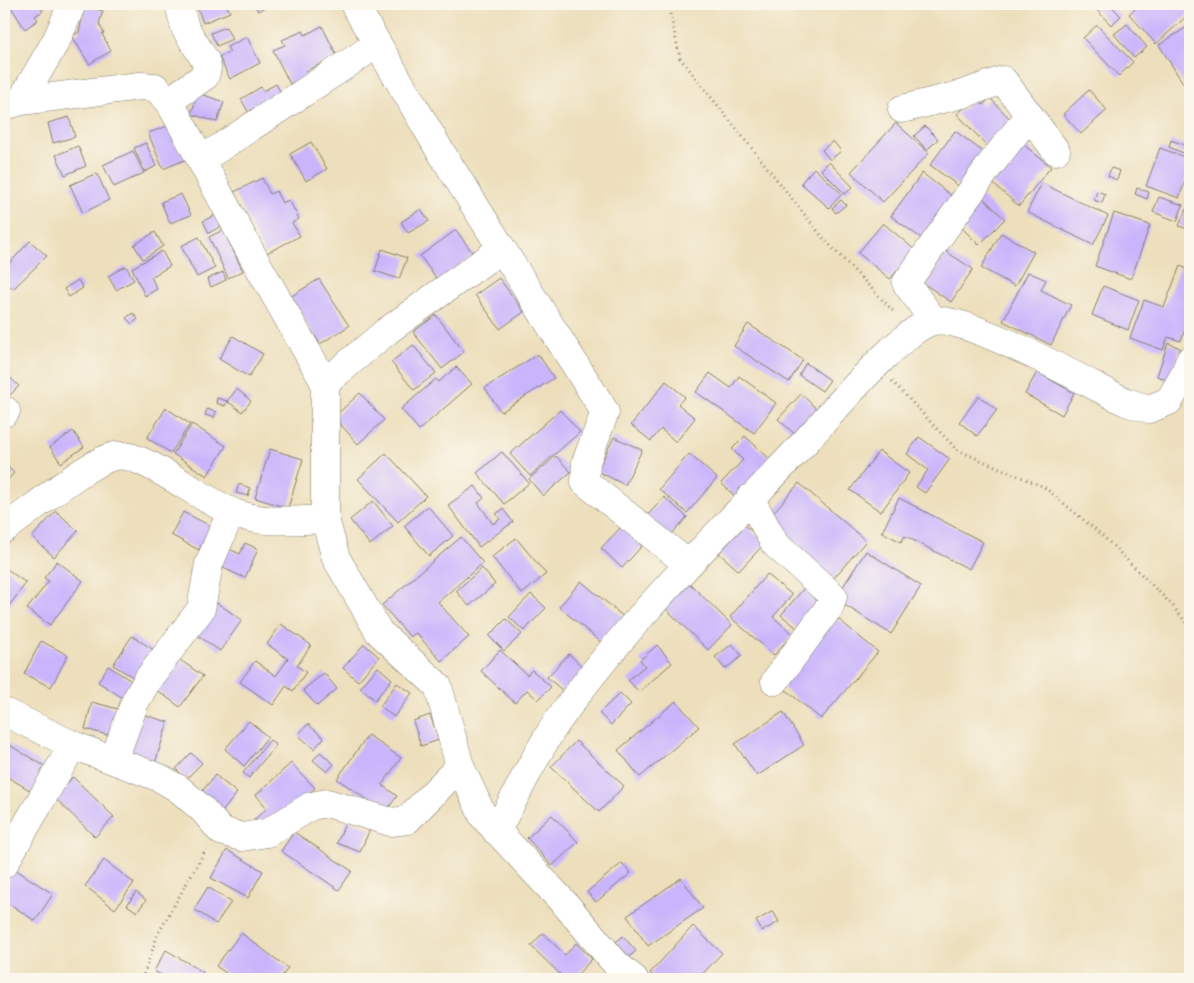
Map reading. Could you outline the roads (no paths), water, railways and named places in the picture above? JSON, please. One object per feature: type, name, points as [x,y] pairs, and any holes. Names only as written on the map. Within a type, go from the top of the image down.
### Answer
[{"type":"street","points":[[13,103],[57,39],[72,4]]},
{"type":"street","points":[[170,101],[205,76],[207,68],[205,60],[185,28],[179,4]]},
{"type":"street","points":[[354,4],[376,45],[501,249],[605,412],[586,462],[585,482],[687,563]]},
{"type":"street","points":[[201,160],[376,45]]},
{"type":"street","points":[[902,109],[964,94],[1003,80],[1056,151]]},
{"type":"street","points":[[13,103],[140,86],[155,87],[170,101],[251,253],[325,383],[325,519],[336,558],[379,632],[438,686],[460,766],[483,816],[566,905],[617,965],[634,979]]},
{"type":"street","points":[[924,327],[906,283],[990,165],[1020,127],[1033,122]]},
{"type":"street","points":[[325,383],[387,331],[501,249]]},
{"type":"street","points":[[496,831],[556,724],[593,675],[687,563],[876,365],[924,327],[961,324],[995,337],[1126,402],[1149,409],[1168,401],[1183,378],[1190,360]]},
{"type":"street","points":[[4,529],[101,460],[126,455],[213,504],[231,512],[250,518],[276,520],[325,519]]},
{"type":"street","points":[[750,498],[775,544],[833,596],[830,606],[775,681]]},
{"type":"street","points":[[114,759],[135,702],[148,679],[201,609],[210,564],[231,512]]},
{"type":"street","points":[[4,712],[73,745],[114,759],[179,789],[204,810],[221,831],[242,837],[267,833],[311,806],[327,803],[391,822],[407,820],[460,766]]},
{"type":"street","points":[[4,864],[73,745]]}]
